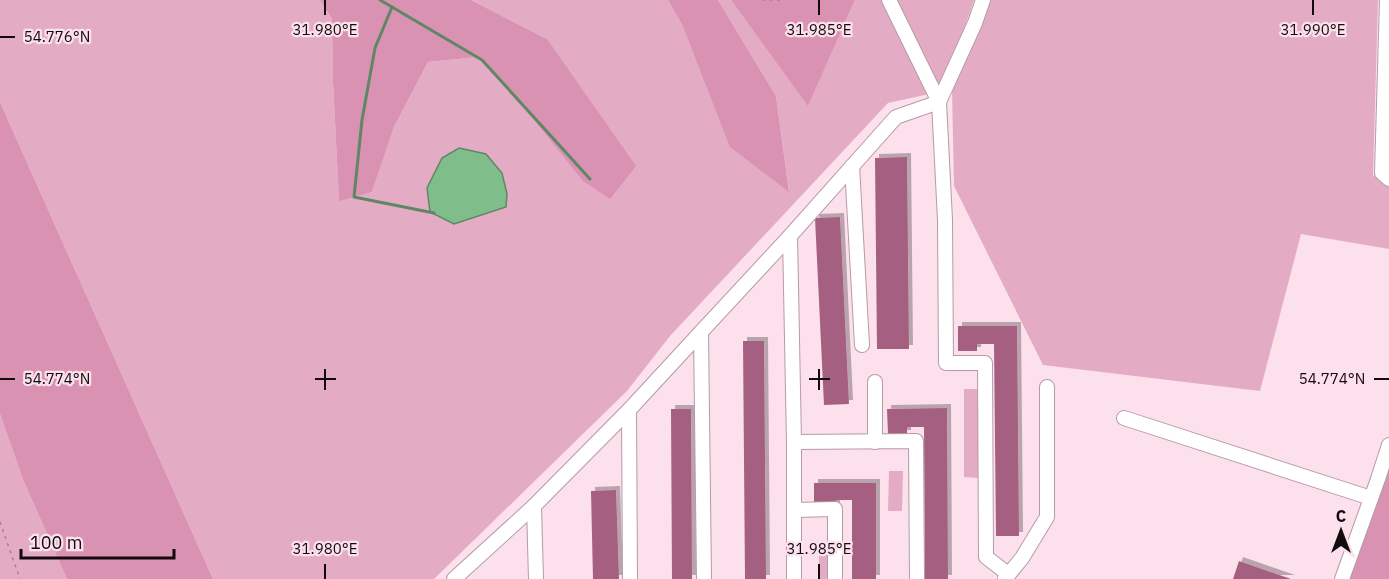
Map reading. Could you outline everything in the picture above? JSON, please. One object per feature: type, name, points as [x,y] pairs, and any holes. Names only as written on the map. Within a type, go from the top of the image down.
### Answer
[{"type":"street","points":[[890,0],[939,102],[945,220],[946,363],[985,363],[986,557],[1006,577],[1022,558],[1047,517],[1047,387]]},
{"type":"street","points":[[454,579],[534,506],[629,410],[897,117],[939,102],[983,0]]},
{"type":"street","points":[[1387,0],[1382,173],[1389,179]]},
{"type":"street","points":[[852,166],[861,345]]},
{"type":"street","points":[[790,236],[794,579]]},
{"type":"street","points":[[701,332],[704,579]]},
{"type":"street","points":[[874,382],[875,442]]},
{"type":"street","points":[[629,410],[630,579]]},
{"type":"street","points":[[1124,418],[1371,498]]},
{"type":"street","points":[[794,442],[916,441],[917,579]]},
{"type":"street","points":[[1342,579],[1388,450]]},
{"type":"street","points":[[534,506],[536,579]]},
{"type":"street","points":[[794,510],[835,510],[835,579]]},
{"type":"path","points":[[762,0],[780,0]]},
{"type":"path","points":[[0,522],[20,579]]},
{"type":"shaded area","points":[[0,0],[320,0],[332,19],[339,200],[372,192],[394,127],[428,62],[478,57],[515,96],[547,39],[471,0],[668,0],[789,191],[776,96],[718,0],[731,0],[808,105],[855,0],[974,0],[943,91],[888,103],[670,336],[627,391],[434,579],[213,579],[0,102]]},
{"type":"shaded area","points":[[320,0],[471,0],[547,39],[636,166],[610,199],[583,181],[515,96],[478,57],[428,62],[394,127],[372,192],[339,201],[332,19]]},
{"type":"shaded area","points":[[668,0],[718,0],[776,96],[789,192],[730,147],[682,24]]},
{"type":"shaded area","points":[[731,0],[855,0],[808,106]]},
{"type":"shaded area","points":[[986,0],[1378,0],[1373,175],[1389,187],[1389,249],[1301,234],[1260,391],[1043,365],[954,186],[952,90]]},
{"type":"shaded area","points":[[0,102],[213,579],[67,579],[24,482],[0,414]]},
{"type":"shaded area","points":[[459,148],[486,154],[502,173],[507,194],[506,207],[454,224],[430,212],[427,188],[442,158]]},
{"type":"shaded area","points":[[964,389],[978,389],[978,478],[964,477]]},
{"type":"shaded area","points":[[0,414],[24,482],[67,579],[0,579]]},
{"type":"shaded area","points":[[1389,465],[1389,579],[1348,579]]},
{"type":"shaded area","points":[[889,471],[903,471],[902,511],[888,511]]},
{"type":"shaded area","points":[[819,546],[833,546],[833,579],[819,579]]},
{"type":"building","points":[[907,157],[909,349],[877,349],[875,158]]},
{"type":"building","points":[[840,217],[849,404],[824,405],[815,218]]},
{"type":"building","points":[[958,326],[1017,326],[1019,536],[996,536],[994,344],[977,344],[977,351],[958,351]]},
{"type":"building","points":[[743,341],[764,341],[766,579],[745,579]]},
{"type":"building","points":[[947,408],[948,579],[925,579],[924,427],[907,427],[907,434],[888,434],[887,409]]},
{"type":"building","points":[[671,409],[691,409],[692,579],[672,579]]},
{"type":"building","points":[[814,483],[876,483],[876,579],[852,579],[852,500],[836,500],[836,507],[814,507]]},
{"type":"building","points":[[616,490],[619,579],[593,579],[591,491]]},
{"type":"building","points":[[1239,561],[1291,579],[1233,579]]},
{"type":"waterway","points":[[380,0],[482,60],[590,179]]},
{"type":"waterway","points":[[392,7],[375,48],[362,120],[354,197],[434,213]]}]
